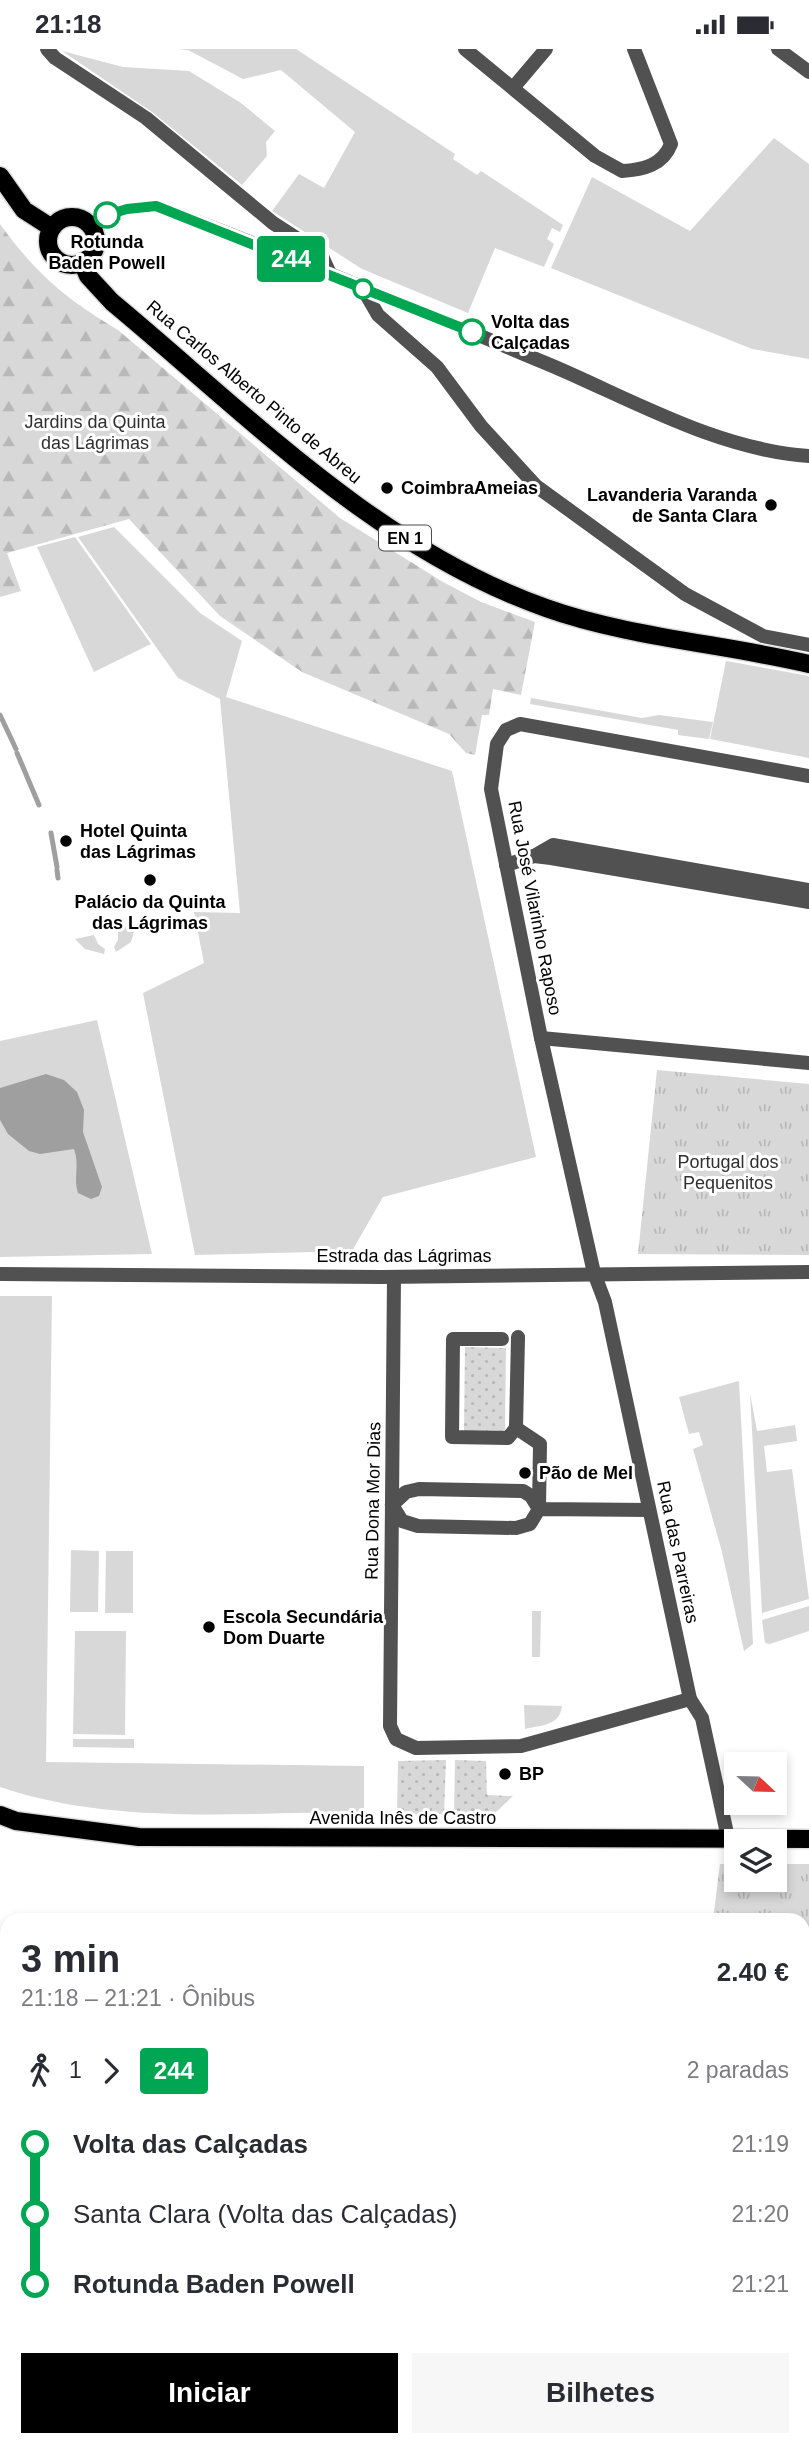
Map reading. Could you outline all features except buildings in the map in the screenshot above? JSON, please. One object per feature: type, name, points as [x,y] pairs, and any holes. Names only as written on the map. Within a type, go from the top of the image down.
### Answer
[{"type":"main road","points":[[0,176],[24,210],[52,228]]},
{"type":"main road","points":[[73,217],[90,225],[94,232],[95,247],[82,263],[64,263],[53,255],[48,243],[52,228],[60,220],[73,217]]},
{"type":"main road","name":"Rua Carlos Alberto Pinto de Abreu","points":[[82,263],[88,276],[113,302],[304,464],[361,509],[429,555],[516,597],[572,617],[809,664]]},
{"type":"main road","name":"Avenida Inês de Castro","points":[[0,1815],[16,1821],[139,1837],[724,1838]]},
{"type":"main road","name":"Avenida Inês de Castro","points":[[787,1839],[809,1839]]},
{"type":"street","points":[[47,49],[55,58],[146,118],[273,223],[321,254],[331,276]]},
{"type":"street","points":[[465,49],[610,167],[636,171],[666,156],[671,144],[634,49]]},
{"type":"street","points":[[513,88],[546,49]]},
{"type":"street","points":[[778,49],[809,72]]},
{"type":"street","points":[[90,225],[127,209],[156,206],[721,438],[774,454],[809,456]]},
{"type":"street","points":[[363,289],[378,316],[437,367],[481,426],[536,486],[685,594],[763,636],[809,645]]},
{"type":"street","name":"Rua José Vilarinho Raposo","points":[[594,1273],[541,1038],[491,789],[497,744],[506,730],[520,724],[809,776]]},
{"type":"street","points":[[506,865],[534,856],[553,845],[809,890]]},
{"type":"street","points":[[534,856],[809,902]]},
{"type":"street","points":[[541,1038],[809,1063]]},
{"type":"street","name":"Estrada das Lágrimas","points":[[0,1274],[394,1277],[809,1272]]},
{"type":"street","name":"Rua das Parreiras","points":[[594,1273],[605,1302],[690,1699],[702,1718],[726,1829]]},
{"type":"street","name":"Rua Dona Mor Dias","points":[[394,1277],[390,1725],[396,1739],[416,1748],[521,1746],[690,1699]]},
{"type":"street","points":[[502,1339],[453,1339],[452,1437],[508,1438],[516,1428],[518,1336]]},
{"type":"street","points":[[516,1428],[540,1444],[539,1509],[530,1524],[516,1528],[418,1526],[402,1521],[393,1505],[406,1492],[419,1489],[523,1491],[531,1496],[539,1509]]},
{"type":"street","points":[[539,1509],[649,1510]]},
{"type":"green space","points":[[177,49],[296,49],[455,154],[453,159],[477,175],[481,171],[563,225],[560,232],[552,228],[547,239],[554,244],[544,267],[495,248],[468,313],[362,269],[272,211],[299,174],[324,188],[355,132],[281,70],[243,79],[188,50]]},
{"type":"green space","points":[[62,51],[123,67],[189,71],[241,103],[275,131],[266,142],[267,156],[242,185],[152,112]]},
{"type":"green space","points":[[774,138],[809,164],[809,359],[752,349],[551,268],[592,177],[690,231]]},
{"type":"green space","name":"Jardins da Quinta das Lágrimas","points":[[0,224],[26,257],[53,284],[118,330],[340,518],[443,582],[481,602],[535,622],[521,695],[493,689],[489,715],[482,715],[475,755],[466,753],[449,734],[302,672],[220,616],[129,519],[7,553],[21,591],[0,597]]},
{"type":"green space","points":[[114,527],[200,613],[242,641],[226,697],[452,771],[536,1157],[383,1197],[352,1251],[195,1255],[143,993],[204,963],[194,912],[240,913],[220,699],[178,678],[78,537]]},
{"type":"green space","points":[[75,537],[151,644],[94,672],[37,547]]},
{"type":"green space","points":[[726,661],[809,676],[809,758],[710,739]]},
{"type":"green space","points":[[531,698],[642,718],[659,715],[713,722],[709,739],[678,735],[678,730],[530,704]]},
{"type":"green space","points":[[136,925],[131,942],[116,952],[114,947],[118,940],[118,929]]},
{"type":"green space","points":[[94,935],[98,944],[105,949],[104,954],[85,949],[75,939]]},
{"type":"green space","points":[[97,1020],[152,1254],[0,1257],[0,1041]]},
{"type":"green space","name":"Portugal dos Pequenitos","points":[[657,1070],[809,1084],[809,1255],[638,1254]]},
{"type":"green space","points":[[0,1296],[52,1296],[46,1762],[364,1766],[364,1812],[134,1812],[44,1799],[0,1787]]},
{"type":"green space","points":[[465,1347],[506,1348],[505,1431],[464,1431]]},
{"type":"green space","points":[[739,1381],[753,1644],[744,1651],[722,1552],[693,1449],[703,1445],[699,1432],[689,1434],[679,1397]]},
{"type":"green space","points":[[750,1393],[757,1431],[795,1425],[797,1441],[764,1446],[767,1472],[792,1469],[809,1599],[762,1613]]},
{"type":"green space","points":[[71,1550],[99,1551],[98,1612],[70,1612]]},
{"type":"green space","points":[[106,1551],[133,1551],[133,1613],[105,1613]]},
{"type":"green space","points":[[809,1606],[809,1631],[770,1644],[765,1643],[762,1620]]},
{"type":"green space","points":[[532,1611],[541,1611],[540,1657],[532,1657]]},
{"type":"green space","points":[[75,1631],[126,1631],[125,1735],[73,1734]]},
{"type":"green space","points":[[524,1705],[562,1706],[554,1721],[525,1729]]},
{"type":"green space","points":[[73,1739],[134,1739],[134,1748],[73,1747]]},
{"type":"green space","points":[[446,1760],[444,1814],[397,1814],[398,1761]]},
{"type":"green space","points":[[455,1760],[486,1761],[487,1795],[513,1796],[493,1815],[454,1814]]},
{"type":"green space","points":[[720,1864],[724,1864],[724,1892],[787,1892],[787,1864],[809,1864],[809,1913],[714,1913]]},
{"type":"shaded area","points":[[46,1074],[64,1080],[77,1092],[84,1110],[83,1132],[102,1187],[99,1196],[91,1199],[78,1193],[74,1149],[40,1154],[29,1151],[8,1134],[0,1120],[0,1088]]},
{"type":"waterway","points":[[0,715],[16,749]]},
{"type":"waterway","points":[[17,753],[39,805]]},
{"type":"waterway","points":[[51,833],[57,867]]},
{"type":"waterway","points":[[57,870],[58,878]]},
{"type":"bus line","name":"244","points":[[107,215],[127,209],[156,206],[472,332]]},
{"type":"place","name":"Rotunda Baden Powell","points":[[107,215]]},
{"type":"place","name":"Volta das Calçadas","points":[[472,332]]},
{"type":"place","name":"CoimbraAmeias","points":[[387,488]]},
{"type":"place","name":"Lavanderia Varanda de Santa Clara","points":[[771,505]]},
{"type":"place","name":"Hotel Quinta das Lágrimas","points":[[66,841]]},
{"type":"place","name":"Palácio da Quinta das Lágrimas","points":[[150,880]]},
{"type":"place","name":"Pão de Mel","points":[[525,1473]]},
{"type":"place","name":"Escola Secundária Dom Duarte","points":[[209,1627]]},
{"type":"place","name":"BP","points":[[505,1774]]}]
